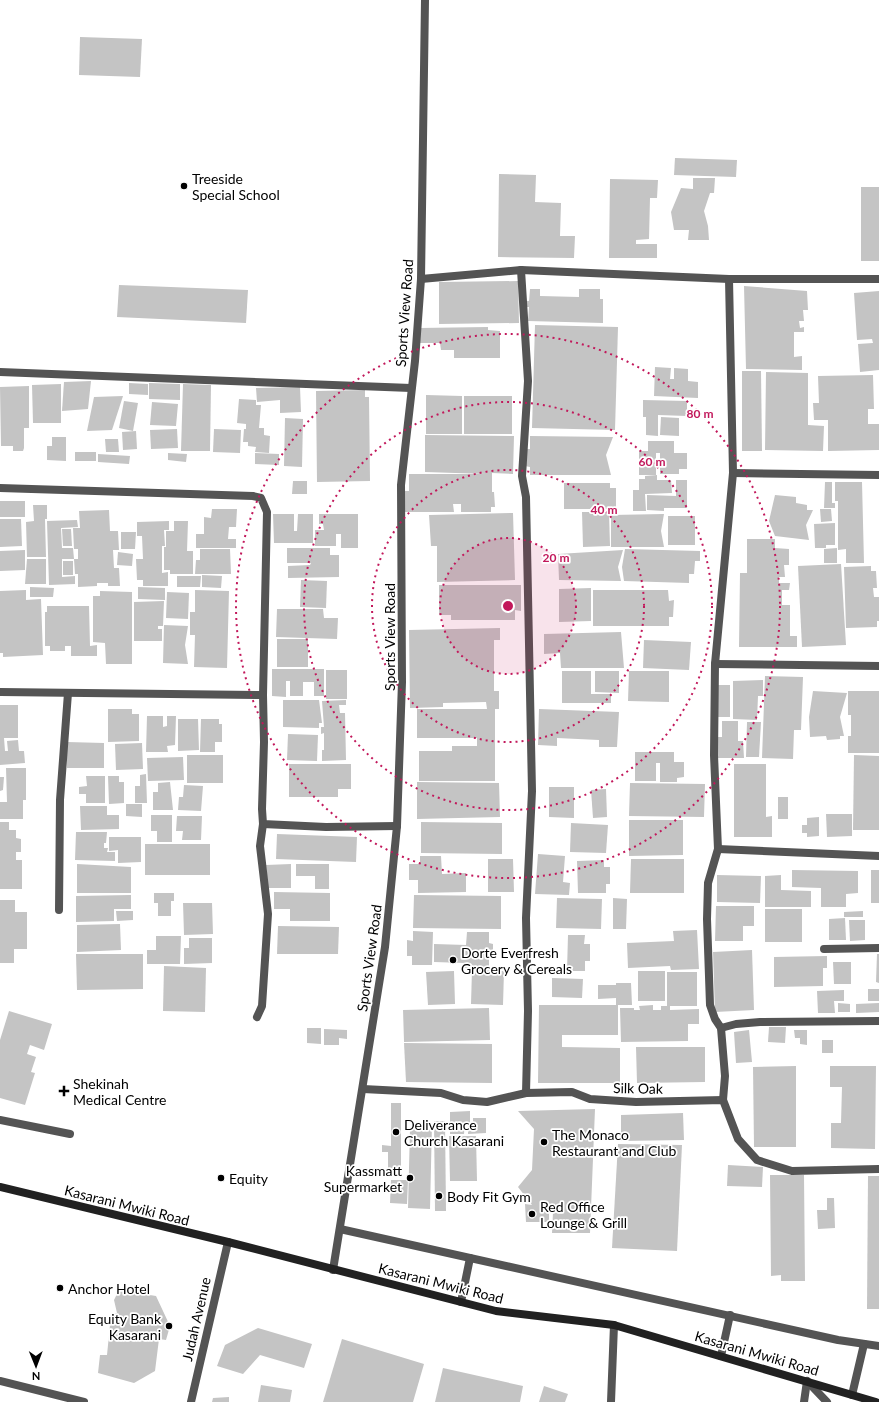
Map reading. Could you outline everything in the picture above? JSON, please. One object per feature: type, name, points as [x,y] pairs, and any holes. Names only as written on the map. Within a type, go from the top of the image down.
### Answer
[{"type":"main road","name":"Kasarani Mwiki Road","points":[[0,1187],[228,1242],[496,1311],[614,1325],[876,1402]]},
{"type":"street","name":"Sports View Road","points":[[333,1270],[385,947],[398,826],[402,682],[401,485],[415,361],[421,279],[425,0]]},
{"type":"street","points":[[521,270],[528,381],[522,476],[526,497],[532,791],[526,918],[528,1011],[526,1093]]},
{"type":"street","points":[[421,279],[521,270],[729,279],[879,279]]},
{"type":"street","points":[[729,279],[733,473],[716,664],[714,755],[718,849],[708,883],[707,919],[710,1005],[715,1020],[721,1028],[724,1100],[738,1139],[757,1160],[792,1170],[879,1169]]},
{"type":"street","points":[[0,372],[411,388]]},
{"type":"street","points":[[733,473],[879,475]]},
{"type":"street","points":[[0,488],[253,496],[261,498],[267,512],[263,696],[263,824],[261,852],[268,914],[262,1006],[257,1017]]},
{"type":"street","points":[[716,664],[879,666]]},
{"type":"street","points":[[0,692],[263,696]]},
{"type":"street","points":[[59,910],[60,800],[68,693]]},
{"type":"street","points":[[263,824],[326,827],[398,826]]},
{"type":"street","points":[[718,849],[879,856]]},
{"type":"street","points":[[824,949],[879,948]]},
{"type":"street","points":[[721,1028],[736,1024],[760,1022],[879,1021]]},
{"type":"street","name":"Silk Oak","points":[[363,1089],[441,1093],[463,1100],[487,1102],[526,1093],[572,1092],[590,1099],[636,1102],[724,1100]]},
{"type":"street","points":[[0,1120],[70,1134]]},
{"type":"street","points":[[340,1229],[838,1340],[879,1346]]},
{"type":"street","name":"Judah Avenue","points":[[191,1402],[228,1242]]},
{"type":"street","points":[[461,1302],[470,1258]]},
{"type":"street","points":[[721,1356],[730,1315]]},
{"type":"street","points":[[611,1402],[614,1325]]},
{"type":"street","points":[[852,1395],[864,1344]]},
{"type":"street","points":[[0,1381],[84,1402]]},
{"type":"street","points":[[804,1402],[807,1381]]},
{"type":"street","points":[[807,1381],[827,1402]]},
{"type":"building","points":[[80,37],[142,39],[140,77],[79,75]]},
{"type":"building","points":[[675,158],[737,160],[736,177],[674,175]]},
{"type":"building","points":[[499,174],[536,175],[535,202],[561,203],[560,236],[575,236],[574,258],[498,257]]},
{"type":"building","points":[[693,178],[715,178],[714,193],[710,193],[704,211],[708,226],[709,240],[688,240],[689,230],[674,230],[671,212],[681,188],[693,189]]},
{"type":"building","points":[[610,179],[658,180],[657,198],[650,198],[649,239],[636,240],[636,244],[657,244],[657,258],[609,258]]},
{"type":"building","points":[[861,187],[879,187],[879,261],[861,261]]},
{"type":"building","points":[[518,281],[519,323],[439,324],[439,282]]},
{"type":"building","points":[[119,285],[248,290],[246,323],[117,317]]},
{"type":"building","points":[[744,286],[807,291],[808,310],[803,310],[804,321],[799,321],[800,328],[804,327],[804,332],[794,332],[794,357],[802,356],[802,370],[746,369]]},
{"type":"building","points":[[530,289],[540,289],[540,296],[579,297],[579,289],[600,289],[600,299],[603,299],[603,323],[528,321],[529,307],[524,307],[525,301],[529,301]]},
{"type":"building","points":[[879,291],[879,370],[860,372],[858,344],[873,343],[872,339],[857,340],[854,293]]},
{"type":"building","points":[[535,325],[618,327],[615,430],[532,428]]},
{"type":"building","points":[[488,327],[488,330],[500,331],[500,358],[454,358],[454,350],[441,350],[440,343],[419,343],[419,328]]},
{"type":"building","points":[[655,367],[671,368],[670,379],[674,379],[674,368],[688,369],[688,381],[698,382],[698,398],[654,396]]},
{"type":"building","points":[[742,371],[761,371],[762,451],[742,451]]},
{"type":"building","points":[[766,372],[808,373],[808,425],[824,426],[823,451],[765,450]]},
{"type":"building","points":[[873,375],[874,409],[868,409],[868,424],[879,424],[879,450],[828,451],[828,420],[814,420],[813,403],[819,403],[818,376]]},
{"type":"building","points":[[91,381],[88,409],[62,411],[64,382]]},
{"type":"building","points":[[129,383],[148,384],[148,395],[129,394]]},
{"type":"building","points":[[149,383],[180,384],[180,400],[149,399]]},
{"type":"building","points":[[61,384],[61,423],[33,423],[32,385]]},
{"type":"building","points":[[183,384],[211,385],[210,451],[181,451]]},
{"type":"building","points":[[29,386],[29,428],[24,428],[23,451],[13,451],[13,446],[1,446],[0,387]]},
{"type":"building","points":[[300,387],[301,412],[280,413],[280,400],[257,402],[256,388]]},
{"type":"building","points":[[365,390],[365,397],[369,397],[370,481],[317,482],[316,391]]},
{"type":"building","points":[[426,395],[462,396],[462,434],[426,434]]},
{"type":"building","points":[[123,396],[112,430],[87,431],[94,397]]},
{"type":"building","points":[[464,396],[512,396],[512,434],[464,434]]},
{"type":"building","points":[[239,399],[256,400],[256,405],[261,405],[259,428],[264,428],[264,435],[270,436],[269,453],[255,452],[256,447],[248,446],[248,442],[243,442],[246,424],[237,423]]},
{"type":"building","points":[[643,400],[687,401],[687,416],[658,415],[658,436],[646,435],[646,417],[643,417]]},
{"type":"building","points":[[124,401],[138,403],[133,431],[119,428]]},
{"type":"building","points":[[152,402],[178,404],[176,426],[150,425]]},
{"type":"building","points":[[661,417],[679,418],[679,436],[660,435]]},
{"type":"building","points":[[285,418],[303,419],[302,467],[284,466]]},
{"type":"building","points":[[177,429],[178,448],[151,449],[150,430]]},
{"type":"building","points":[[214,429],[241,430],[240,453],[213,452]]},
{"type":"building","points":[[136,431],[137,449],[123,450],[122,432]]},
{"type":"building","points":[[425,435],[514,436],[513,474],[492,473],[492,492],[494,492],[495,507],[491,507],[491,512],[461,512],[461,504],[453,504],[454,512],[404,512],[404,491],[409,491],[409,474],[486,474],[425,472]]},
{"type":"building","points":[[530,436],[613,437],[606,455],[611,475],[530,475],[530,467],[525,466],[525,449],[530,449]]},
{"type":"building","points":[[52,437],[66,437],[66,461],[47,460],[47,446],[52,446]]},
{"type":"building","points":[[105,439],[118,439],[119,452],[106,452]]},
{"type":"building","points":[[648,441],[674,441],[674,453],[687,453],[687,469],[679,469],[679,474],[660,474],[660,453],[656,453],[656,475],[639,475],[639,451],[648,451]]},
{"type":"building","points":[[75,452],[96,452],[96,461],[75,461]]},
{"type":"building","points":[[168,453],[187,454],[186,462],[168,460]]},
{"type":"building","points":[[255,453],[279,454],[279,465],[255,464]]},
{"type":"building","points":[[98,454],[130,456],[129,464],[98,462]]},
{"type":"building","points":[[657,475],[657,480],[671,480],[672,493],[645,494],[646,511],[633,511],[633,490],[639,490],[639,479],[645,479],[645,476]]},
{"type":"building","points":[[676,480],[687,480],[687,508],[664,508],[664,511],[647,510],[647,495],[676,496]]},
{"type":"building","points":[[293,481],[307,481],[307,494],[292,494]]},
{"type":"building","points":[[825,482],[832,482],[832,503],[835,503],[835,508],[824,508]]},
{"type":"building","points":[[835,482],[862,482],[864,563],[846,563],[846,549],[838,550],[838,501],[835,501]]},
{"type":"building","points":[[564,483],[610,483],[610,488],[616,488],[616,509],[564,509]]},
{"type":"building","points":[[775,495],[796,497],[796,503],[807,505],[807,510],[813,510],[806,525],[809,540],[775,536],[769,521]]},
{"type":"building","points":[[0,501],[25,501],[25,517],[0,517]]},
{"type":"building","points":[[33,505],[47,505],[47,519],[45,519],[46,557],[27,557],[26,522],[34,521]]},
{"type":"building","points":[[212,509],[237,509],[236,527],[229,527],[228,539],[236,539],[236,548],[196,548],[196,534],[204,534],[204,517],[211,518]]},
{"type":"building","points":[[820,509],[831,509],[832,521],[821,522]]},
{"type":"building","points":[[109,510],[110,531],[118,531],[119,550],[113,550],[114,568],[119,568],[120,586],[108,586],[108,583],[97,583],[97,586],[78,587],[78,574],[75,574],[74,559],[78,559],[78,549],[74,549],[73,528],[80,528],[79,511]]},
{"type":"building","points":[[582,512],[609,512],[610,546],[583,547]]},
{"type":"building","points":[[513,513],[515,580],[437,582],[437,546],[431,546],[429,515]]},
{"type":"building","points":[[273,514],[294,514],[294,531],[297,531],[298,514],[313,514],[313,543],[274,543]]},
{"type":"building","points":[[319,514],[358,514],[358,548],[341,548],[341,534],[336,534],[336,546],[315,546],[315,530],[324,530],[323,524],[319,524]]},
{"type":"building","points":[[664,514],[661,531],[664,547],[611,547],[611,515]]},
{"type":"building","points":[[668,516],[695,516],[695,545],[668,545]]},
{"type":"building","points":[[0,519],[21,519],[22,546],[0,547]]},
{"type":"building","points":[[77,520],[78,527],[61,528],[62,548],[73,548],[74,559],[62,559],[62,577],[75,576],[75,584],[49,585],[47,521]]},
{"type":"building","points":[[169,521],[169,530],[164,530],[165,546],[162,546],[162,573],[168,572],[168,586],[143,586],[143,580],[137,580],[136,559],[143,559],[142,536],[137,536],[137,522]]},
{"type":"building","points":[[174,521],[188,521],[187,551],[193,551],[193,574],[170,574],[170,570],[164,570],[166,531],[174,531]]},
{"type":"building","points":[[835,523],[835,545],[826,545],[826,548],[815,548],[814,524]]},
{"type":"building","points":[[62,529],[71,529],[72,546],[63,546]]},
{"type":"building","points":[[121,532],[136,532],[135,549],[121,549]]},
{"type":"building","points":[[747,539],[775,539],[775,548],[789,549],[789,565],[784,565],[785,577],[779,577],[779,583],[790,583],[789,590],[782,590],[782,605],[790,605],[790,636],[797,636],[797,647],[739,647],[740,573],[747,573]]},
{"type":"building","points":[[287,548],[330,548],[330,555],[339,555],[339,577],[288,578],[288,566],[310,565],[311,563],[287,563]]},
{"type":"building","points":[[837,548],[837,563],[824,563],[824,549]]},
{"type":"building","points":[[200,549],[230,549],[231,574],[195,574],[196,560],[200,560]]},
{"type":"building","points":[[625,549],[700,551],[700,561],[695,561],[694,574],[689,574],[689,583],[624,581],[622,567]]},
{"type":"building","points":[[25,550],[25,570],[0,571],[0,551]]},
{"type":"building","points":[[623,550],[618,567],[621,581],[559,580],[558,554]]},
{"type":"building","points":[[118,552],[133,554],[132,566],[117,565]]},
{"type":"building","points":[[27,559],[46,559],[46,584],[25,584]]},
{"type":"building","points":[[63,561],[73,561],[73,575],[63,575]]},
{"type":"building","points":[[841,564],[846,645],[802,647],[798,566]]},
{"type":"building","points":[[871,566],[871,571],[876,571],[877,588],[873,588],[874,597],[879,597],[879,621],[877,621],[877,627],[846,628],[844,567]]},
{"type":"building","points":[[202,575],[222,576],[221,588],[202,587]]},
{"type":"building","points":[[177,576],[201,576],[200,587],[177,587]]},
{"type":"building","points":[[301,580],[327,581],[326,608],[300,607]]},
{"type":"building","points":[[439,585],[521,585],[521,611],[515,610],[515,620],[451,620],[451,615],[439,615]]},
{"type":"building","points":[[30,587],[54,588],[53,597],[30,597]]},
{"type":"building","points":[[138,587],[165,588],[165,600],[138,599]]},
{"type":"building","points":[[591,588],[591,621],[559,622],[559,589]]},
{"type":"building","points":[[26,590],[26,600],[41,599],[43,655],[3,657],[3,653],[0,653],[0,591]]},
{"type":"building","points":[[195,590],[229,591],[227,668],[194,667],[195,635],[190,635],[190,612],[195,612]]},
{"type":"building","points":[[593,590],[668,590],[669,601],[674,600],[673,617],[669,617],[669,626],[593,626]]},
{"type":"building","points":[[100,591],[132,592],[132,664],[106,664],[105,643],[93,642],[93,596],[100,596]]},
{"type":"building","points":[[167,592],[189,593],[188,619],[166,618]]},
{"type":"building","points":[[164,601],[163,626],[158,626],[158,629],[162,629],[162,641],[134,641],[134,602]]},
{"type":"building","points":[[47,606],[89,606],[90,646],[97,645],[97,656],[71,656],[71,646],[65,646],[65,651],[50,651],[50,646],[45,646],[45,612],[47,612]]},
{"type":"building","points":[[277,609],[323,609],[324,618],[338,618],[337,639],[276,637]]},
{"type":"building","points":[[164,625],[188,626],[185,645],[188,664],[163,663]]},
{"type":"building","points":[[500,628],[500,640],[494,640],[494,691],[499,691],[499,709],[487,709],[486,702],[443,703],[443,707],[410,708],[409,630]]},
{"type":"building","points":[[621,632],[624,668],[561,668],[560,653],[544,654],[544,634]]},
{"type":"building","points":[[277,639],[308,639],[308,667],[277,667]]},
{"type":"building","points":[[644,640],[691,642],[689,670],[643,668]]},
{"type":"building","points":[[272,669],[324,669],[324,696],[314,696],[314,682],[303,682],[303,696],[290,696],[290,681],[286,681],[286,697],[272,696]]},
{"type":"building","points":[[326,670],[347,670],[347,699],[326,699]]},
{"type":"building","points":[[562,671],[591,671],[591,694],[611,694],[611,703],[562,703]]},
{"type":"building","points":[[595,671],[619,671],[619,693],[595,692]]},
{"type":"building","points":[[629,671],[669,671],[669,702],[628,701]]},
{"type":"building","points":[[765,676],[803,677],[801,730],[794,730],[793,759],[762,758]]},
{"type":"building","points":[[763,680],[763,696],[758,696],[757,720],[733,719],[733,681]]},
{"type":"building","points":[[716,685],[730,685],[730,717],[716,717]]},
{"type":"building","points":[[813,691],[847,693],[840,717],[844,736],[840,736],[840,739],[827,740],[826,736],[810,737],[809,717]]},
{"type":"building","points":[[848,691],[879,691],[879,753],[848,753],[848,736],[851,736],[851,715],[848,715]]},
{"type":"building","points":[[283,700],[319,700],[322,723],[319,723],[319,728],[283,727]]},
{"type":"building","points":[[346,700],[346,705],[339,705],[340,713],[345,713],[346,760],[322,761],[322,750],[324,750],[324,733],[321,734],[321,727],[324,727],[322,701]]},
{"type":"building","points":[[0,705],[18,705],[18,738],[4,738],[5,751],[8,751],[7,741],[18,740],[19,751],[24,751],[25,763],[0,765]]},
{"type":"building","points":[[108,709],[132,709],[132,714],[139,714],[139,741],[108,742]]},
{"type":"building","points":[[417,709],[495,709],[495,781],[419,781],[419,751],[452,751],[452,746],[477,746],[477,738],[417,738]]},
{"type":"building","points":[[539,709],[619,712],[617,747],[599,747],[599,740],[557,738],[557,746],[538,745]]},
{"type":"building","points":[[147,716],[163,716],[163,727],[167,726],[167,716],[176,716],[175,745],[167,746],[168,752],[146,752]]},
{"type":"building","points":[[178,719],[198,719],[199,750],[178,751]]},
{"type":"building","points":[[201,719],[219,719],[219,724],[222,724],[222,742],[215,742],[215,752],[200,752]]},
{"type":"building","points":[[722,721],[738,721],[738,741],[743,741],[744,758],[718,758],[718,737],[722,737]]},
{"type":"building","points":[[747,722],[761,722],[759,757],[746,757]]},
{"type":"building","points":[[288,734],[318,735],[317,761],[287,760]]},
{"type":"building","points":[[67,742],[104,743],[104,768],[67,768]]},
{"type":"building","points":[[142,743],[143,769],[116,770],[115,744]]},
{"type":"building","points":[[635,752],[674,752],[674,762],[684,762],[684,777],[677,778],[677,782],[660,782],[660,763],[656,763],[656,781],[635,781]]},
{"type":"building","points":[[187,755],[223,755],[223,783],[187,783]]},
{"type":"building","points":[[854,755],[879,756],[879,830],[853,830]]},
{"type":"building","points":[[183,757],[184,780],[148,781],[147,758]]},
{"type":"building","points":[[289,764],[351,764],[351,789],[338,789],[338,797],[289,797]]},
{"type":"building","points":[[734,764],[766,764],[766,817],[772,816],[772,837],[734,837]]},
{"type":"building","points":[[6,768],[26,768],[26,800],[23,800],[23,819],[0,819],[0,802],[7,802]]},
{"type":"building","points":[[146,774],[147,803],[135,803],[135,786],[140,786],[140,775]]},
{"type":"building","points":[[86,776],[105,776],[105,803],[86,803],[86,794],[79,794],[79,787],[87,786]]},
{"type":"building","points":[[108,776],[119,776],[119,782],[124,782],[124,803],[109,804]]},
{"type":"building","points":[[0,777],[4,777],[3,790],[0,791]]},
{"type":"building","points":[[170,782],[173,810],[153,810],[153,792],[158,792],[158,783]]},
{"type":"building","points":[[417,782],[499,783],[500,817],[417,819]]},
{"type":"building","points":[[630,783],[705,784],[704,817],[629,816]]},
{"type":"building","points":[[184,785],[203,786],[201,811],[178,810],[179,797],[183,797]]},
{"type":"building","points":[[549,787],[574,787],[574,818],[549,817]]},
{"type":"building","points":[[606,789],[607,817],[593,818],[591,790]]},
{"type":"building","points":[[778,797],[788,797],[788,819],[778,819]]},
{"type":"building","points":[[126,804],[142,804],[142,817],[126,816]]},
{"type":"building","points":[[80,806],[107,806],[107,815],[119,815],[119,829],[81,830]]},
{"type":"building","points":[[826,814],[852,814],[852,836],[827,837]]},
{"type":"building","points":[[151,815],[172,815],[172,842],[157,842],[157,831],[151,831]]},
{"type":"building","points":[[177,816],[202,816],[201,840],[182,840],[183,831],[176,831]]},
{"type":"building","points":[[819,817],[819,836],[807,837],[807,833],[802,833],[802,825],[807,825],[807,818]]},
{"type":"building","points":[[629,820],[683,820],[683,855],[629,856]]},
{"type":"building","points":[[0,822],[9,822],[9,830],[16,830],[16,838],[21,839],[21,852],[16,852],[16,860],[22,860],[22,889],[0,889]]},
{"type":"building","points":[[421,822],[502,823],[502,854],[421,853]]},
{"type":"building","points":[[571,823],[608,825],[606,853],[570,852]]},
{"type":"building","points":[[76,832],[107,832],[104,848],[108,848],[107,852],[115,852],[115,861],[75,860]]},
{"type":"building","points":[[277,834],[357,837],[356,862],[276,859]]},
{"type":"building","points":[[109,837],[141,837],[141,862],[118,863],[118,850],[109,851]]},
{"type":"building","points":[[145,844],[210,844],[210,875],[145,875]]},
{"type":"building","points":[[538,854],[565,856],[563,882],[570,883],[569,895],[535,894]]},
{"type":"building","points":[[420,856],[441,856],[442,874],[466,873],[466,892],[418,893],[418,880],[409,880],[409,864],[420,864]]},
{"type":"building","points":[[488,859],[513,859],[514,892],[488,892]]},
{"type":"building","points":[[631,859],[684,859],[684,893],[630,893]]},
{"type":"building","points":[[604,860],[604,867],[610,867],[610,884],[606,884],[606,893],[578,893],[577,861]]},
{"type":"building","points":[[77,864],[131,867],[131,893],[77,893]]},
{"type":"building","points":[[291,864],[291,888],[268,888],[266,865]]},
{"type":"building","points":[[296,864],[329,864],[329,889],[315,889],[315,876],[296,876]]},
{"type":"building","points":[[792,870],[858,871],[858,893],[846,894],[846,907],[821,907],[821,888],[792,887]]},
{"type":"building","points":[[871,870],[879,870],[879,903],[871,903]]},
{"type":"building","points":[[717,875],[761,876],[760,903],[717,902]]},
{"type":"building","points":[[781,875],[781,890],[811,891],[811,907],[765,907],[765,876]]},
{"type":"building","points":[[274,892],[330,893],[330,921],[290,921],[290,909],[274,909]]},
{"type":"building","points":[[154,893],[174,893],[174,901],[171,901],[171,916],[158,916],[158,903],[154,903]]},
{"type":"building","points":[[131,895],[131,909],[114,909],[114,921],[76,922],[76,896]]},
{"type":"building","points":[[414,895],[501,896],[501,929],[413,928]]},
{"type":"building","points":[[557,898],[602,899],[601,929],[556,928]]},
{"type":"building","points":[[613,898],[627,899],[626,929],[613,929]]},
{"type":"building","points":[[0,900],[15,900],[15,912],[27,912],[27,949],[14,949],[14,963],[0,963]]},
{"type":"building","points":[[183,903],[212,903],[213,934],[184,935]]},
{"type":"building","points":[[716,906],[754,906],[754,926],[743,926],[743,941],[715,941]]},
{"type":"building","points":[[765,909],[802,909],[802,942],[765,942]]},
{"type":"building","points":[[116,911],[133,911],[133,920],[117,921]]},
{"type":"building","points":[[863,911],[863,917],[844,917],[844,912]]},
{"type":"building","points":[[845,918],[846,940],[829,940],[829,919]]},
{"type":"building","points":[[849,920],[865,920],[865,940],[850,941]]},
{"type":"building","points":[[120,924],[121,950],[77,952],[77,925]]},
{"type":"building","points":[[278,926],[339,927],[338,954],[277,954]]},
{"type":"building","points":[[697,930],[699,969],[671,970],[670,966],[628,968],[627,943],[674,941],[673,931]]},
{"type":"building","points":[[413,931],[433,932],[432,965],[412,965],[412,956],[407,956],[407,940],[413,941]]},
{"type":"building","points":[[467,932],[489,932],[489,943],[493,944],[493,958],[489,958],[489,968],[465,968],[465,963],[434,962],[434,944],[466,945]]},
{"type":"building","points":[[568,935],[585,935],[584,944],[590,944],[590,961],[585,961],[585,971],[567,971]]},
{"type":"building","points":[[156,936],[181,936],[180,964],[147,964],[147,950],[156,950]]},
{"type":"building","points":[[189,938],[212,938],[212,963],[184,964],[184,948],[189,948]]},
{"type":"building","points":[[752,950],[754,1010],[715,1012],[713,952]]},
{"type":"building","points":[[76,954],[143,954],[143,989],[77,990]]},
{"type":"building","points":[[877,954],[879,954],[879,983],[876,982]]},
{"type":"building","points":[[827,956],[827,968],[823,968],[823,986],[774,987],[774,957]]},
{"type":"building","points":[[833,962],[851,962],[851,984],[834,984]]},
{"type":"building","points":[[164,966],[206,968],[205,1012],[163,1011]]},
{"type":"building","points":[[472,970],[504,971],[503,1005],[471,1004]]},
{"type":"building","points":[[454,971],[455,1004],[428,1005],[426,972]]},
{"type":"building","points":[[638,971],[665,971],[665,1001],[638,1001]]},
{"type":"building","points":[[667,972],[697,972],[697,1006],[670,1006],[670,1010],[699,1009],[699,1024],[688,1024],[688,1041],[621,1042],[620,1008],[634,1008],[634,1010],[640,1010],[639,1006],[653,1005],[653,1010],[661,1010],[661,1006],[667,1006]]},
{"type":"building","points":[[552,978],[583,979],[582,998],[552,997]]},
{"type":"building","points":[[616,983],[631,983],[632,1005],[618,1005],[618,1035],[562,1035],[562,1047],[620,1048],[620,1083],[538,1083],[539,1005],[616,1005],[616,998],[598,999],[598,985],[616,985]]},
{"type":"building","points":[[868,989],[879,989],[879,1001],[868,1001]]},
{"type":"building","points":[[844,990],[844,1001],[834,1001],[835,1013],[818,1013],[817,991]]},
{"type":"building","points":[[838,1003],[850,1004],[850,1012],[838,1012]]},
{"type":"building","points":[[879,1003],[879,1012],[856,1013],[856,1004]]},
{"type":"building","points":[[489,1008],[490,1040],[404,1042],[403,1010]]},
{"type":"building","points":[[9,1011],[52,1024],[44,1050],[30,1045],[27,1054],[36,1057],[31,1072],[35,1073],[25,1105],[0,1098],[0,1040]]},
{"type":"building","points":[[769,1027],[786,1027],[785,1043],[768,1042]]},
{"type":"building","points":[[307,1028],[321,1028],[321,1044],[307,1043]]},
{"type":"building","points":[[324,1029],[347,1030],[347,1039],[339,1038],[339,1045],[324,1045]]},
{"type":"building","points":[[749,1030],[752,1062],[736,1063],[734,1032]]},
{"type":"building","points":[[794,1030],[807,1030],[807,1045],[800,1044],[800,1038],[795,1038]]},
{"type":"building","points":[[822,1040],[833,1040],[833,1053],[822,1053]]},
{"type":"building","points":[[404,1043],[492,1044],[492,1083],[406,1082]]},
{"type":"building","points":[[636,1047],[705,1047],[705,1082],[637,1083]]},
{"type":"building","points":[[796,1066],[796,1147],[754,1147],[753,1067]]},
{"type":"building","points":[[830,1066],[876,1066],[875,1149],[831,1148],[831,1123],[841,1123],[842,1087],[830,1087]]},
{"type":"building","name":"Deliverance Church Kasarani","points":[[391,1103],[401,1103],[401,1177],[388,1177],[388,1152],[382,1152],[382,1145],[391,1146]]},
{"type":"building","points":[[595,1109],[590,1233],[552,1233],[553,1212],[549,1210],[549,1222],[526,1222],[525,1204],[532,1205],[518,1187],[532,1170],[534,1129],[518,1111]]},
{"type":"building","points":[[470,1111],[470,1123],[465,1123],[464,1134],[450,1134],[450,1112]]},
{"type":"building","points":[[683,1113],[684,1140],[621,1141],[621,1115]]},
{"type":"building","points":[[473,1118],[486,1118],[486,1133],[468,1134],[468,1124],[473,1124]]},
{"type":"building","points":[[434,1121],[445,1121],[446,1211],[435,1211]]},
{"type":"building","points":[[426,1123],[432,1123],[430,1209],[408,1208],[410,1128],[426,1128]]},
{"type":"building","points":[[449,1136],[476,1136],[477,1181],[450,1181]]},
{"type":"building","points":[[618,1144],[682,1145],[677,1251],[612,1248]]},
{"type":"building","points":[[728,1165],[763,1167],[762,1187],[727,1186]]},
{"type":"building","points":[[770,1175],[804,1175],[805,1281],[781,1281],[781,1275],[771,1276]]},
{"type":"building","points":[[868,1176],[879,1176],[879,1309],[867,1309]]},
{"type":"building","points":[[391,1180],[408,1180],[407,1204],[390,1203]]},
{"type":"building","points":[[827,1198],[834,1198],[835,1228],[818,1229],[817,1210],[827,1210]]},
{"type":"building","points":[[119,1290],[156,1296],[170,1326],[166,1340],[159,1339],[155,1371],[134,1383],[98,1373],[100,1355],[107,1355],[111,1315],[117,1313],[114,1300]]},
{"type":"building","points":[[258,1328],[312,1344],[304,1368],[260,1355],[243,1374],[217,1366],[225,1345]]},
{"type":"building","points":[[342,1339],[424,1364],[413,1402],[323,1402]]},
{"type":"building","points":[[443,1368],[523,1386],[520,1402],[435,1402]]},
{"type":"building","points":[[261,1385],[292,1390],[290,1402],[258,1402]]},
{"type":"building","points":[[544,1386],[568,1394],[565,1402],[539,1402]]},
{"type":"building","points":[[229,1397],[229,1402],[212,1402],[213,1398]]},
{"type":"place","name":"Treeside Special School","points":[[184,186]]},
{"type":"place","name":"Dorte Everfresh Grocery & Cereals","points":[[453,960]]},
{"type":"place","name":"Shekinah Medical Centre","points":[[64,1091]]},
{"type":"place","name":"Deliverance Church Kasarani","points":[[396,1132]]},
{"type":"place","name":"The Monaco Restaurant and Club","points":[[544,1142]]},
{"type":"place","name":"Equity","points":[[221,1178]]},
{"type":"place","name":"Kassmatt Supermarket","points":[[410,1178]]},
{"type":"place","name":"Body Fit Gym","points":[[439,1196]]},
{"type":"place","name":"Red Office Lounge & Grill","points":[[532,1214]]},
{"type":"place","name":"Anchor Hotel","points":[[60,1288]]},
{"type":"place","name":"Equity Bank Kasarani","points":[[169,1326]]}]
